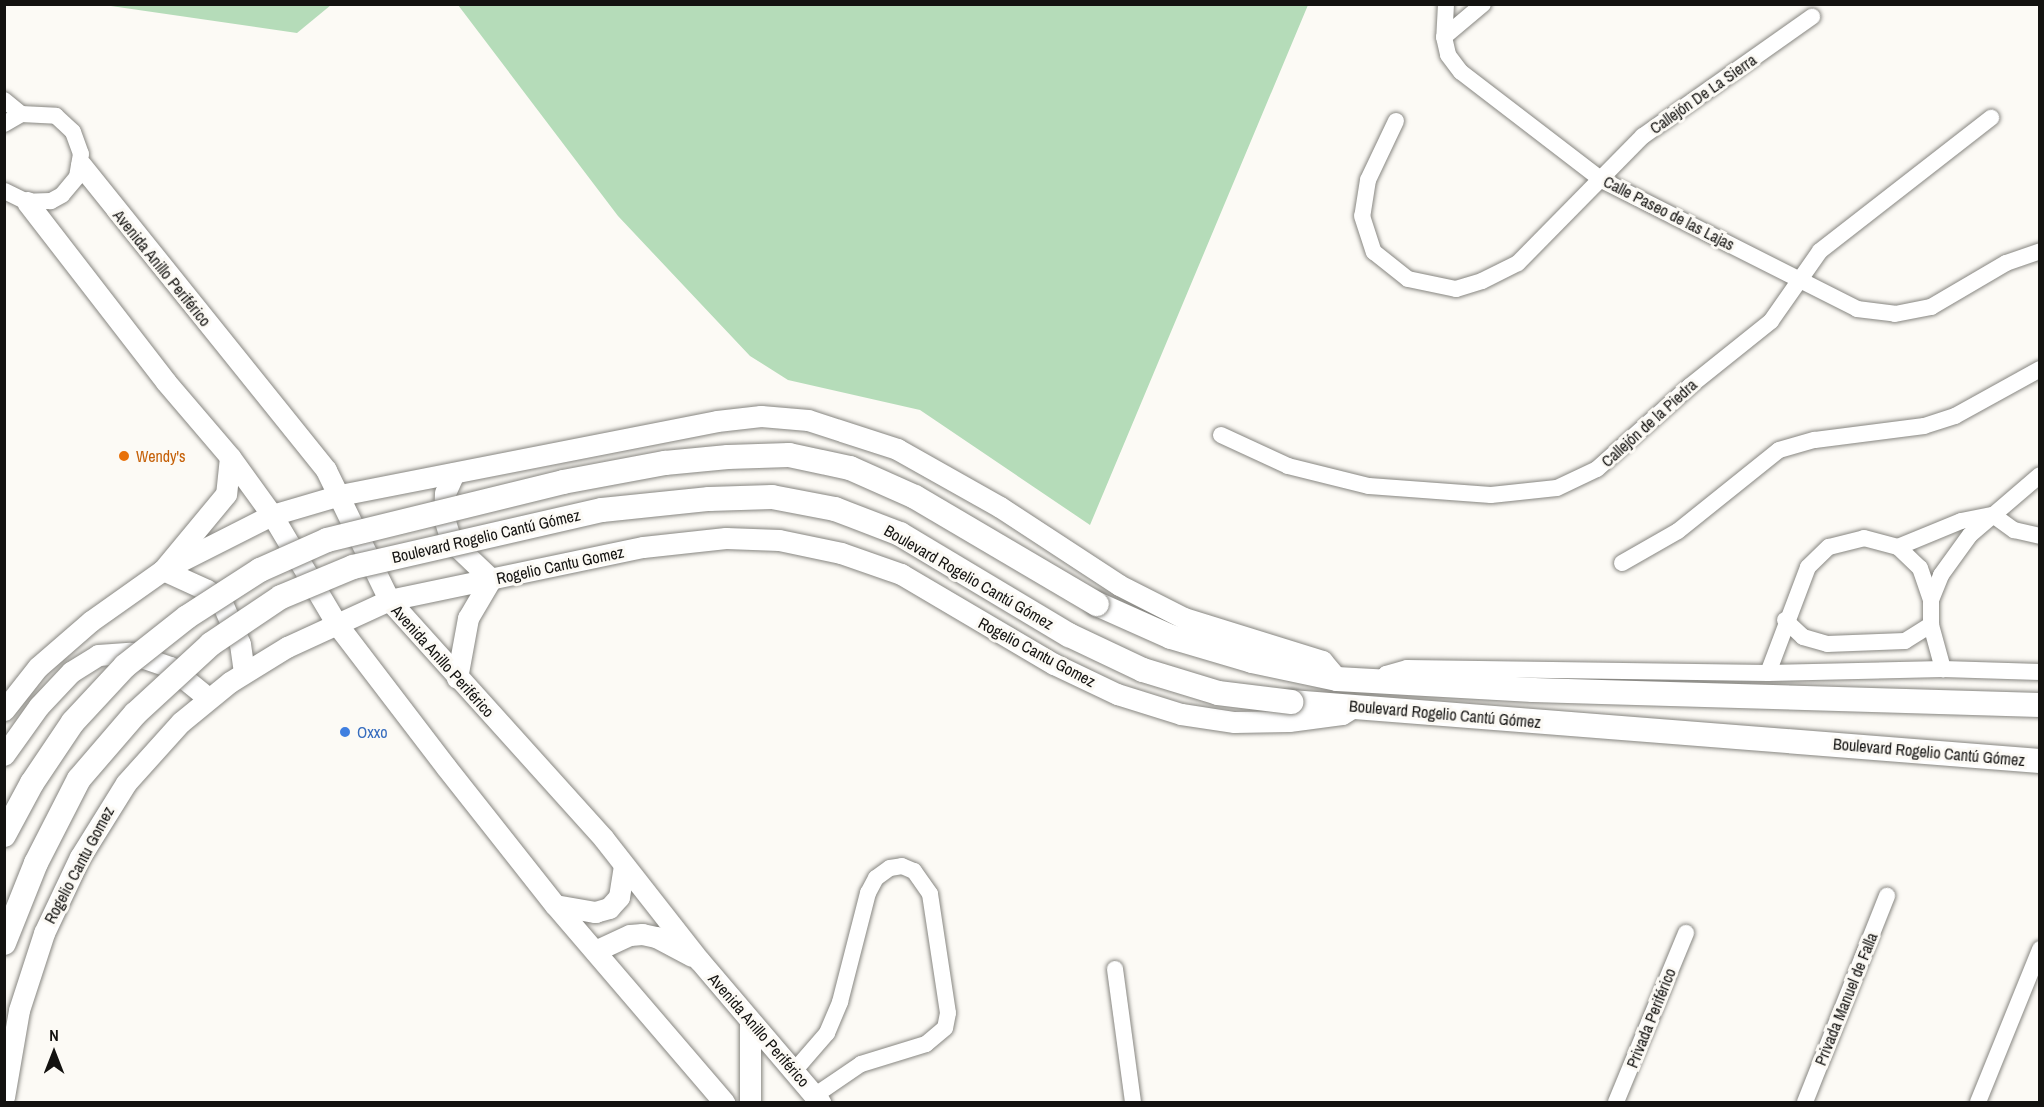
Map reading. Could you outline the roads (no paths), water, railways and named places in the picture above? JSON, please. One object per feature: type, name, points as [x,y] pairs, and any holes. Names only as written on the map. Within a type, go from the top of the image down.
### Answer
[{"type":"main road","name":"Boulevard Rogelio Cantú Gómez","points":[[4,835],[32,783],[72,722],[124,666],[187,617],[260,570],[327,540],[562,482],[665,463],[728,457],[789,455],[850,468],[915,497],[1097,604],[1171,637],[1252,661],[1337,679],[2040,705]]},
{"type":"main road","name":"Boulevard Rogelio Cantú Gómez","points":[[4,943],[36,863],[79,779],[135,714],[211,644],[281,597],[353,567],[602,510],[710,499],[772,497],[835,508],[900,534],[1069,634],[1143,670],[1218,693],[1446,716],[2040,761]]},
{"type":"street","points":[[1444,37],[1446,4]]},
{"type":"street","points":[[1444,37],[1483,4]]},
{"type":"street","name":"Callejón De La Sierra","points":[[1602,180],[1643,135],[1812,17]]},
{"type":"street","name":"Calle Paseo de las Lajas","points":[[1444,37],[1448,55],[1461,72],[1602,180],[1857,309],[1895,314],[1931,307],[2006,263],[2040,251]]},
{"type":"street","points":[[4,100],[21,114]]},
{"type":"street","points":[[4,124],[21,114],[45,113],[65,123],[78,142],[81,165],[77,177],[62,195],[39,203],[27,202],[4,191]]},
{"type":"street","name":"Callejón de la Piedra","points":[[1221,435],[1287,466],[1369,486],[1491,495],[1557,488],[1597,469],[1690,386],[1771,321],[1820,251],[1990,118]]},
{"type":"street","points":[[1396,121],[1368,180],[1362,216],[1374,252],[1408,279],[1456,289],[1482,281],[1518,263],[1602,180]]},
{"type":"street","name":"Avenida Anillo Periférico","points":[[81,165],[326,470],[389,600],[457,678],[555,782],[699,960],[795,1070],[817,1099]]},
{"type":"street","points":[[27,202],[166,382],[230,456],[272,515],[336,623],[555,905],[724,1102]]},
{"type":"street","points":[[1623,563],[1678,531],[1779,450],[1815,440],[1924,426],[1955,416],[2040,369]]},
{"type":"street","points":[[4,710],[38,667],[91,621],[163,570],[272,515],[340,495],[717,421],[761,416],[808,420],[897,448],[1000,507],[1119,585],[1184,618],[1322,661],[1337,679]]},
{"type":"street","points":[[163,570],[226,494],[230,456]]},
{"type":"street","points":[[454,473],[445,493],[444,518],[451,541],[464,558],[491,579],[468,618],[457,678]]},
{"type":"street","points":[[1931,600],[1953,556],[1993,515],[2040,476]]},
{"type":"street","points":[[1898,548],[1961,521],[1993,515],[2014,530],[2040,536]]},
{"type":"street","name":"Rogelio Cantu Gomez","points":[[4,1097],[23,999],[44,933],[80,857],[126,783],[208,698],[244,673],[336,623],[389,600],[643,548],[726,538],[779,540],[841,553],[900,574],[1054,664],[1117,694],[1181,714],[1234,722],[1289,721],[1342,714],[1356,706]]},
{"type":"street","points":[[1768,673],[1785,620],[1808,567],[1829,547],[1864,538],[1898,548],[1920,568],[1931,600],[1931,625],[1943,669]]},
{"type":"street","points":[[163,570],[207,590],[222,603],[240,644],[244,673]]},
{"type":"street","points":[[1785,620],[1803,637],[1827,644],[1905,641],[1931,625]]},
{"type":"street","points":[[4,755],[39,706],[71,672],[98,656],[130,653],[170,667],[208,698]]},
{"type":"street","points":[[1380,682],[1386,674],[1407,668],[1768,673],[1943,669],[2040,672]]},
{"type":"street","points":[[555,905],[595,912],[609,908],[620,897],[624,865]]},
{"type":"street","points":[[795,1070],[827,1034],[840,1002],[868,893],[876,878],[890,868],[902,866],[914,871],[930,894],[947,1004],[945,1028],[939,1037],[926,1044],[861,1064],[817,1099]]},
{"type":"street","name":"Privada Manuel de Falla","points":[[1805,1102],[1887,896]]},
{"type":"street","name":"Privada Periférico","points":[[1616,1102],[1686,933]]},
{"type":"street","points":[[595,951],[630,934],[642,934],[656,937],[699,960]]},
{"type":"street","points":[[1978,1102],[2040,949]]},
{"type":"street","points":[[1115,969],[1133,1102]]},
{"type":"street","points":[[750,1021],[750,1102]]},
{"type":"place","name":"Wendy's","points":[[124,456]]},
{"type":"place","name":"Oxxo","points":[[345,732]]}]
